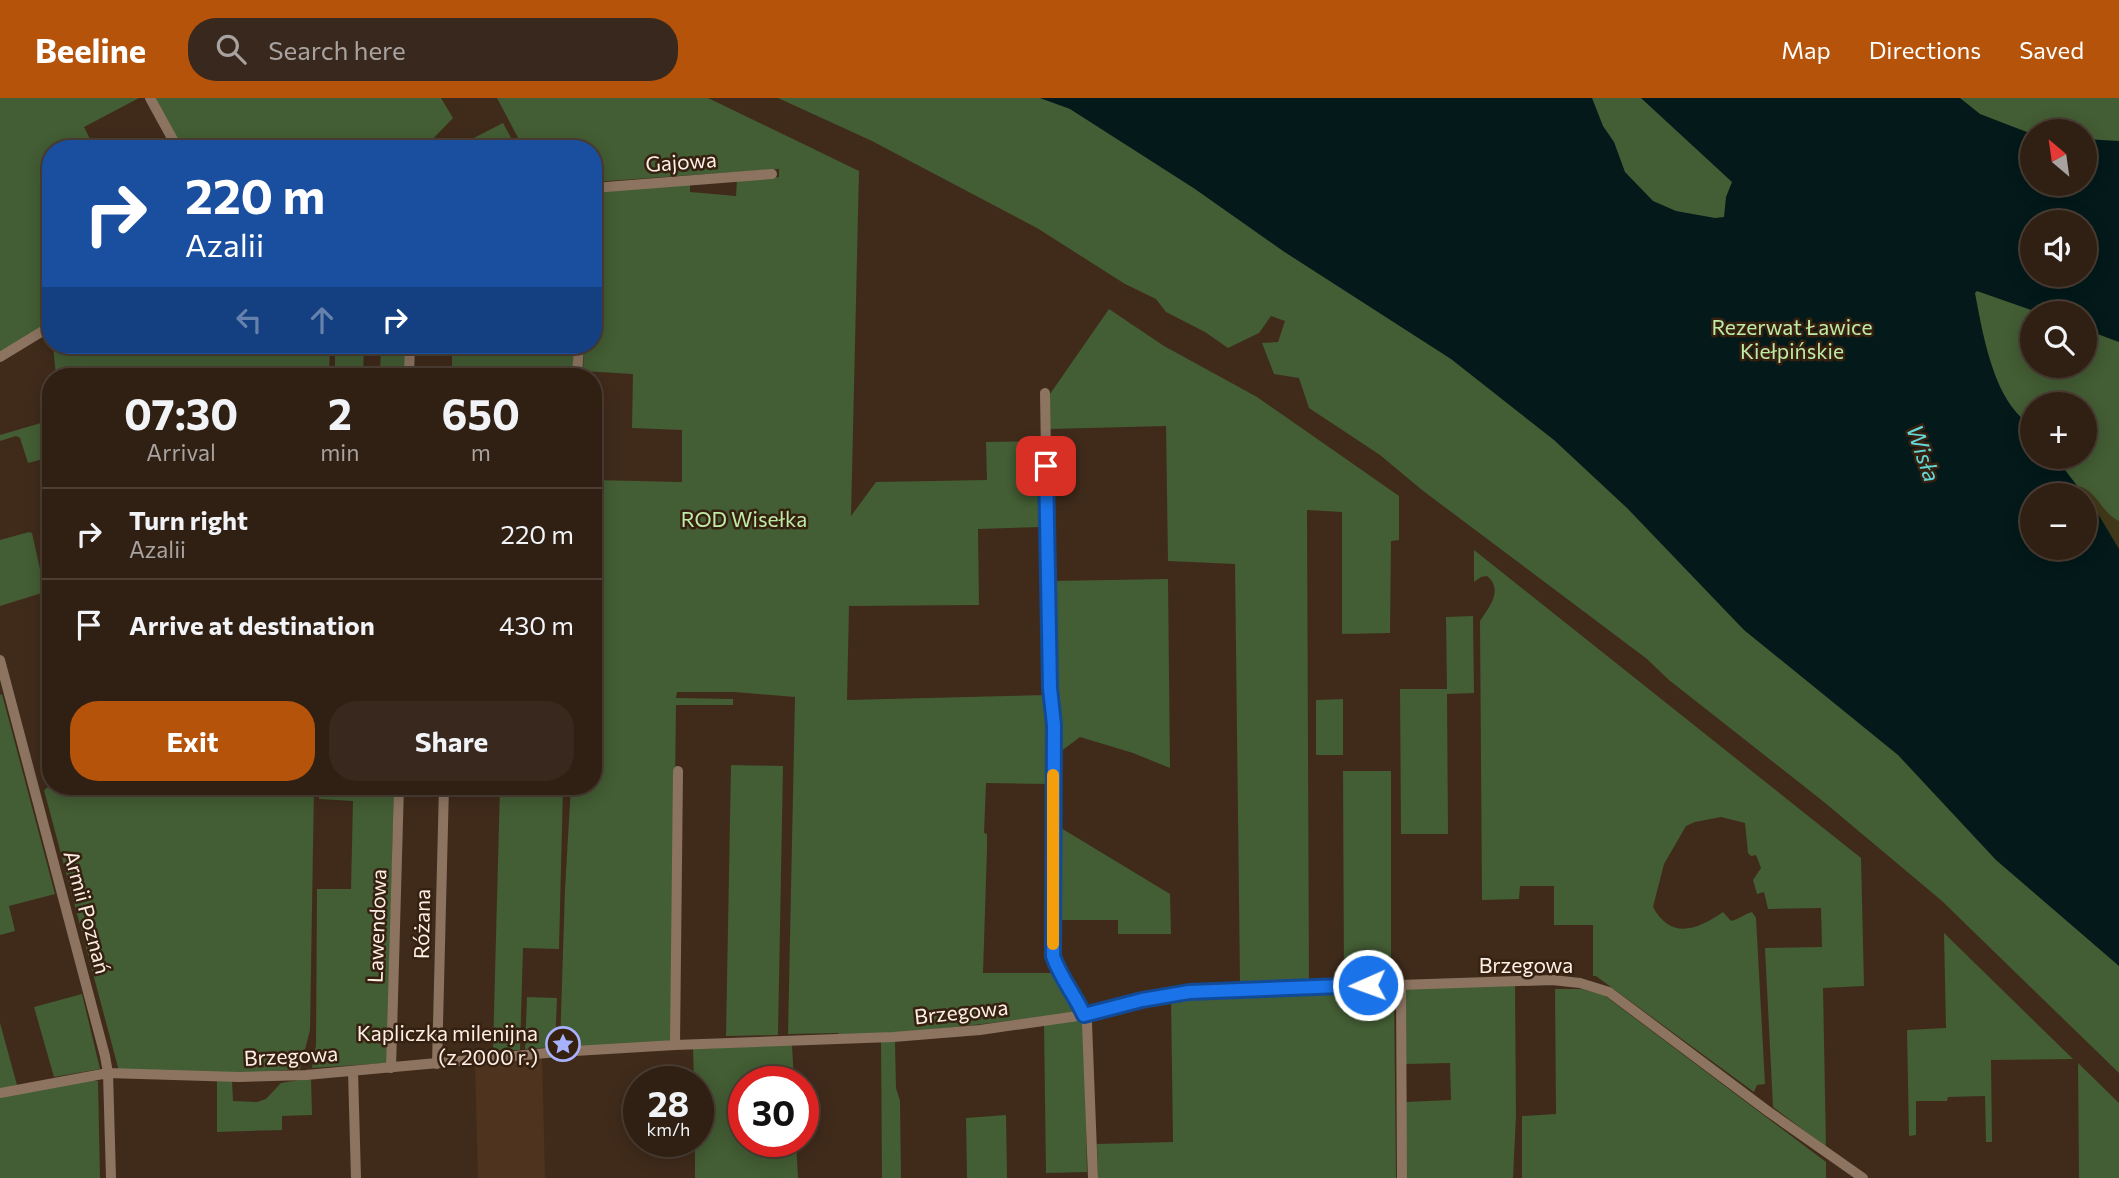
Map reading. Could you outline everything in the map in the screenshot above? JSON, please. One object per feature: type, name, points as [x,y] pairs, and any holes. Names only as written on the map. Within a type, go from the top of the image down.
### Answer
[{"type":"street","points":[[150,98],[172,140]]},
{"type":"street","name":"Gajowa","points":[[602,187],[772,174]]},
{"type":"street","points":[[0,357],[42,331]]},
{"type":"street","points":[[1045,393],[1050,674],[1054,725],[1053,956],[1057,968],[1074,992],[1087,1023],[1093,1178]]},
{"type":"street","name":"Armii Poznań","points":[[0,660],[77,945],[108,1073],[111,1178]]},
{"type":"street","points":[[675,1045],[678,771]]},
{"type":"street","name":"Lawendowa","points":[[391,1068],[399,795]]},
{"type":"street","name":"Różana","points":[[437,1064],[444,795]]},
{"type":"street","name":"Brzegowa","points":[[0,1093],[63,1079],[108,1073],[239,1077],[353,1071],[558,1052],[893,1037],[980,1030],[1084,1015],[1142,1000],[1189,992],[1552,980],[1580,983],[1609,992],[1769,1112],[1863,1178]]},
{"type":"street","points":[[1401,984],[1402,1178]]},
{"type":"street","points":[[353,1071],[356,1178]]},
{"type":"shaded area","points":[[542,1058],[545,1178],[478,1178],[475,1064]]},
{"type":"green space","points":[[0,98],[139,98],[84,127],[90,140],[42,140],[42,326],[0,354]]},
{"type":"green space","points":[[155,98],[441,98],[453,118],[432,140],[177,140]]},
{"type":"green space","name":"ROD Wisełka","points":[[497,98],[708,98],[859,171],[851,516],[876,482],[987,480],[986,442],[1043,441],[1043,527],[978,529],[979,605],[849,606],[847,700],[1046,695],[1048,784],[986,783],[983,973],[1056,973],[1076,1012],[899,1032],[839,1036],[838,1033],[788,1034],[795,697],[734,692],[677,692],[676,698],[733,699],[733,705],[676,705],[672,1042],[571,1048],[560,1046],[570,795],[602,795],[602,480],[682,482],[682,430],[632,428],[633,374],[602,372],[602,368],[583,368],[584,354],[602,354],[602,190],[690,183],[690,192],[736,196],[737,180],[779,177],[779,169],[602,181],[602,140],[519,140]]},
{"type":"green space","name":"Rezerwat Ławice Kiełpińskie","points":[[778,98],[2119,98],[2119,1073],[1942,901],[1824,802],[1669,680],[1647,659],[1422,490],[1380,455],[1309,408],[1299,378],[1274,374],[1262,343],[1278,342],[1285,321],[1271,316],[1259,333],[1228,348],[1205,332],[1166,312],[1156,299],[1125,284],[1037,228],[872,141]]},
{"type":"green space","points":[[503,123],[512,140],[470,140]]},
{"type":"green space","points":[[1109,309],[1164,346],[1257,397],[1399,496],[1399,540],[1391,541],[1390,633],[1342,634],[1342,512],[1307,510],[1309,982],[1240,983],[1235,564],[1168,561],[1166,426],[1050,429],[1050,394]]},
{"type":"green space","points":[[54,354],[330,354],[329,368],[55,368]]},
{"type":"green space","points":[[335,354],[364,354],[363,368],[335,368]]},
{"type":"green space","points":[[381,354],[405,354],[405,368],[380,368]]},
{"type":"green space","points":[[452,354],[574,354],[573,368],[452,368]]},
{"type":"green space","points":[[42,423],[42,459],[28,463],[20,438],[16,436],[0,441],[0,435]]},
{"type":"green space","points":[[32,533],[42,578],[42,593],[0,606],[0,540]]},
{"type":"green space","points":[[1474,550],[1861,858],[1864,986],[1823,988],[1826,1147],[1773,1107],[1765,948],[1822,947],[1821,908],[1768,909],[1764,892],[1757,894],[1753,880],[1761,868],[1756,855],[1751,856],[1748,853],[1745,823],[1721,817],[1686,826],[1664,864],[1653,907],[1668,924],[1685,929],[1704,923],[1723,912],[1731,921],[1752,912],[1756,918],[1765,1084],[1757,1085],[1754,1092],[1593,976],[1593,925],[1554,925],[1554,886],[1520,886],[1519,899],[1482,900],[1480,621],[1495,593],[1492,581],[1487,576],[1474,582]]},
{"type":"green space","points":[[1168,579],[1170,768],[1133,753],[1080,737],[1056,755],[1052,581]]},
{"type":"green space","points":[[1473,616],[1474,693],[1447,694],[1448,834],[1401,834],[1400,689],[1447,689],[1446,617]]},
{"type":"green space","points":[[2,694],[55,894],[9,906],[15,931],[0,935],[0,695]]},
{"type":"green space","points":[[1343,699],[1343,755],[1316,755],[1316,700]]},
{"type":"green space","points":[[731,765],[783,766],[778,1035],[726,1036]]},
{"type":"green space","points":[[1343,771],[1391,771],[1391,979],[1344,981]]},
{"type":"green space","points":[[45,795],[314,795],[310,1030],[300,1069],[246,1073],[119,1071]]},
{"type":"green space","points":[[319,795],[394,795],[387,1063],[312,1068],[316,1045],[317,889],[351,889],[353,801],[319,799]]},
{"type":"green space","points":[[500,795],[563,795],[559,949],[523,948],[520,1050],[493,1050]]},
{"type":"green space","points":[[1056,825],[1170,894],[1171,934],[1118,934],[1118,920],[1058,920]]},
{"type":"green space","points":[[1944,933],[2073,1059],[1991,1060],[1992,1142],[1986,1142],[1985,1096],[1948,1097],[1947,1101],[1916,1101],[1916,1135],[1909,1136],[1907,1030],[1946,1028]]},
{"type":"green space","points":[[1515,985],[1516,1115],[1513,1178],[1407,1178],[1405,1102],[1451,1100],[1450,1063],[1405,1064],[1404,987]]},
{"type":"green space","points":[[1394,988],[1396,1178],[1098,1178],[1097,1144],[1173,1142],[1171,998]]},
{"type":"green space","points":[[1555,989],[1581,989],[1604,995],[1826,1162],[1826,1178],[1522,1178],[1522,1116],[1556,1114]]},
{"type":"green space","points":[[82,994],[100,1069],[54,1077],[34,1007]]},
{"type":"green space","points":[[527,997],[557,998],[555,1047],[525,1049]]},
{"type":"green space","points":[[1080,1019],[1084,1024],[1087,1172],[1046,1173],[1044,1024]]},
{"type":"green space","points":[[0,1023],[17,1085],[0,1089]]},
{"type":"green space","points":[[881,1041],[895,1041],[896,1088],[900,1101],[901,1178],[882,1178]]},
{"type":"green space","points":[[792,1045],[793,1066],[728,1066],[728,1157],[797,1157],[798,1178],[695,1178],[695,1157],[714,1157],[714,1066],[694,1066],[693,1049]]},
{"type":"green space","points":[[2078,1063],[2119,1103],[2119,1178],[2079,1178]]},
{"type":"green space","points":[[311,1078],[312,1115],[282,1116],[282,1130],[217,1132],[217,1080],[232,1081],[233,1101],[257,1102],[266,1099],[281,1083]]},
{"type":"green space","points":[[84,1080],[98,1081],[100,1178],[0,1178],[0,1097]]},
{"type":"green space","points":[[1006,1115],[1007,1178],[967,1178],[966,1118]]},
{"type":"sand","points":[[2097,500],[2119,521],[2119,549],[2097,515]]},
{"type":"water","name":"Rezerwat Ławice Kiełpińskie","points":[[1040,98],[1592,98],[1603,126],[1614,142],[1625,172],[1653,201],[1676,211],[1715,218],[1724,217],[1726,197],[1732,182],[1641,98],[1960,98],[1980,114],[2020,129],[2020,196],[2097,196],[2097,140],[2119,141],[2119,342],[2097,334],[2097,301],[2020,301],[2020,306],[1977,291],[1975,293],[1994,371],[2007,400],[2020,416],[2020,469],[2064,469],[2075,483],[2020,483],[2020,560],[2097,560],[2097,512],[2119,549],[2119,966],[1996,860],[1898,755],[1744,630],[1627,508],[1554,440],[1451,359],[1283,251],[1195,189],[1070,109]]},
{"type":"slow traffic","points":[[1053,775],[1053,944]]},
{"type":"place","name":"Kapliczka milenijna (z 2000 r.)","points":[[563,1044]]},
{"type":"route","points":[[1046,466],[1050,688],[1054,725],[1053,956],[1084,1015],[1142,1000],[1189,992],[1368,985]]},
{"type":"water label","name":"Wisła","points":[[1924,453]]}]
